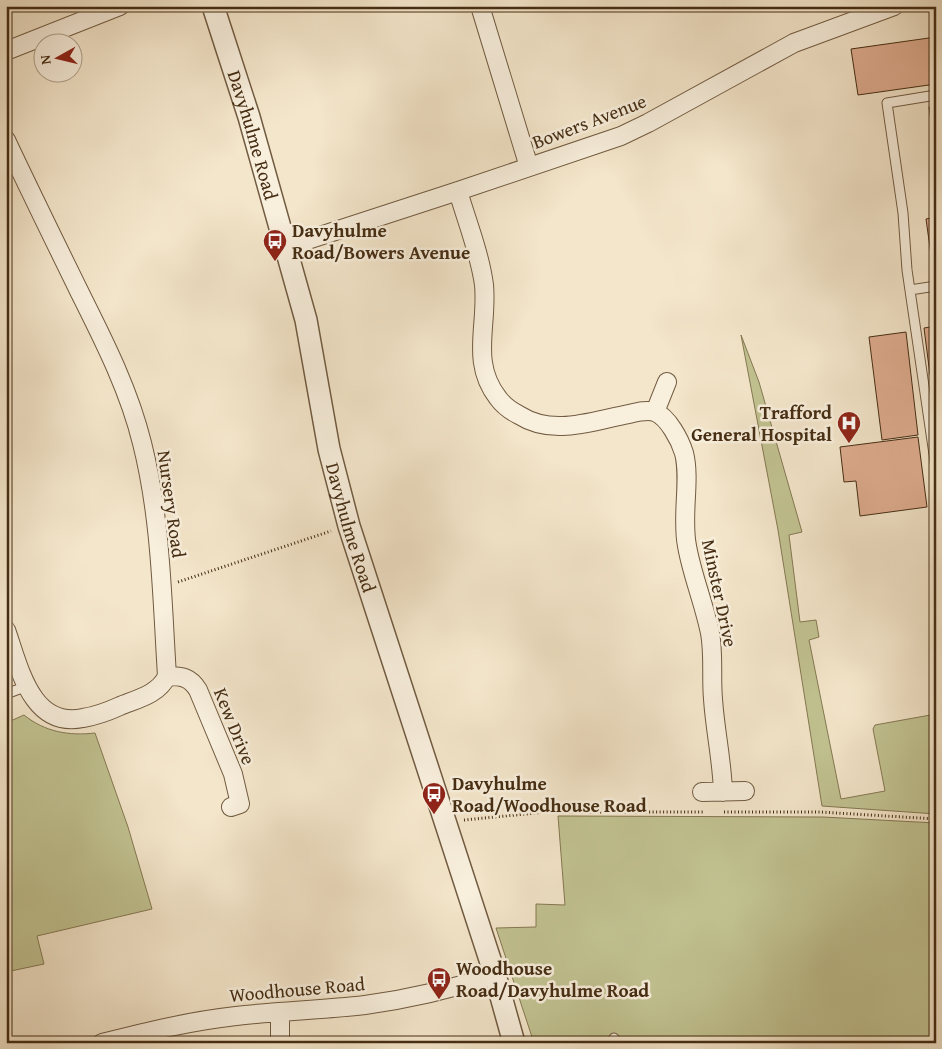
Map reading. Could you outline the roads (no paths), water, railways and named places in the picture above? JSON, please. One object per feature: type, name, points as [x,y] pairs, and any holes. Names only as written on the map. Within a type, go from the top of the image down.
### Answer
[{"type":"street","points":[[6,51],[120,6]]},
{"type":"street","name":"Davyhulme Road","points":[[212,6],[249,117],[306,320],[329,450],[349,526],[494,975],[514,1043]]},
{"type":"street","points":[[480,6],[528,167]]},
{"type":"street","name":"Bowers Avenue","points":[[286,247],[601,144],[635,130],[794,43],[894,6]]},
{"type":"street","name":"Nursery Road","points":[[6,140],[104,342],[126,392],[142,442],[152,489],[157,532],[167,676]]},
{"type":"street","points":[[458,191],[484,285],[481,354],[484,370],[490,387],[499,400],[511,411],[525,420],[553,428],[567,427],[638,412],[655,412],[667,382]]},
{"type":"street","name":"Minster Drive","points":[[655,412],[669,425],[684,452],[686,468],[684,506],[687,546],[710,635],[712,698],[721,758],[723,792]]},
{"type":"street","points":[[6,630],[31,696],[41,707],[54,715],[67,719],[83,718],[145,696],[160,686],[167,676]]},
{"type":"street","name":"Kew Drive","points":[[167,676],[187,677],[198,690],[232,774],[240,804],[231,807]]},
{"type":"street","points":[[702,792],[745,792]]},
{"type":"street","name":"Woodhouse Road","points":[[102,1043],[196,1022],[237,1016],[366,1005],[411,998],[494,975]]},
{"type":"street","points":[[280,1012],[280,1043]]},
{"type":"lane","points":[[935,462],[910,290],[903,213],[888,103],[936,95]]},
{"type":"lane","points":[[910,290],[936,286]]},
{"type":"lane","points":[[6,694],[26,686]]},
{"type":"place","name":"Davyhulme Road/Bowers Avenue","points":[[275,262]]},
{"type":"place","name":"Trafford General Hospital","points":[[849,444]]},
{"type":"place","name":"Davyhulme Road/Woodhouse Road","points":[[434,815]]},
{"type":"place","name":"Woodhouse Road/Davyhulme Road","points":[[439,1000]]}]
